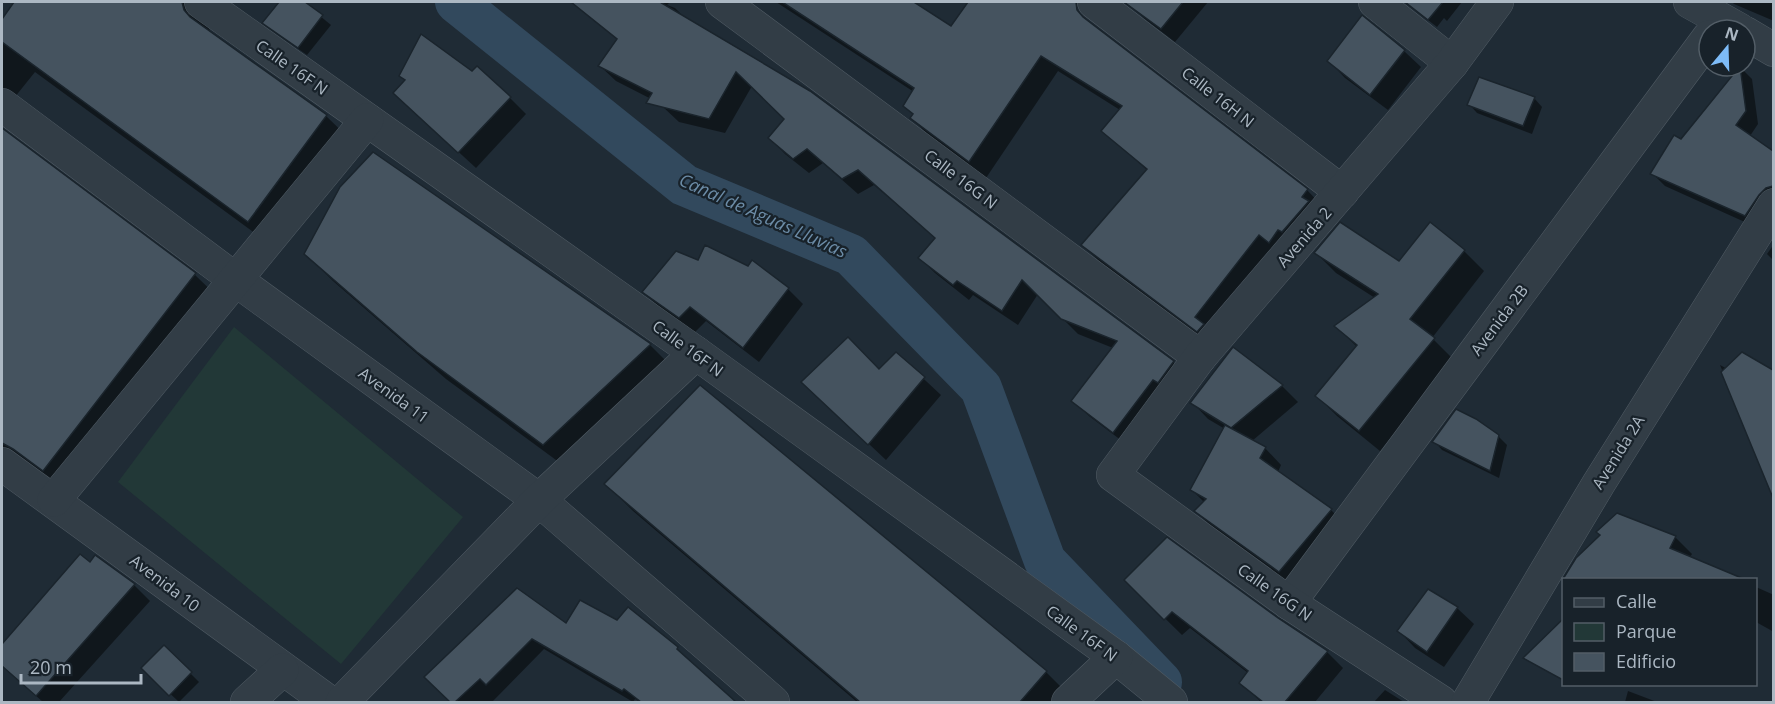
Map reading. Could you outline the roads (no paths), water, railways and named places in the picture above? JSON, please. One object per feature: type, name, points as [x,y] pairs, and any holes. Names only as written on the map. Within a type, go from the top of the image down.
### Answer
[{"type":"street","name":"Calle 16F N","points":[[201,2],[696,353],[1116,657],[1171,702]]},
{"type":"street","name":"Calle 16G N","points":[[722,2],[1200,357]]},
{"type":"street","name":"Calle 16H N","points":[[1094,2],[1342,192]]},
{"type":"street","points":[[1375,2],[1452,63]]},
{"type":"street","name":"Avenida 2","points":[[1113,476],[1200,357],[1452,63],[1497,2]]},
{"type":"street","points":[[1690,2],[1711,18]]},
{"type":"street","points":[[1757,43],[1773,50]]},
{"type":"street","name":"Avenida 2B","points":[[1289,603],[1697,68]]},
{"type":"street","name":"Avenida 11","points":[[2,105],[236,280],[539,500],[773,702]]},
{"type":"street","points":[[54,500],[367,120]]},
{"type":"street","name":"Avenida 2A","points":[[1468,702],[1599,483],[1773,205]]},
{"type":"street","points":[[342,702],[539,500],[696,353]]},
{"type":"street","name":"Avenida 10","points":[[2,464],[328,702]]},
{"type":"street","name":"Calle 16G N","points":[[1113,476],[1289,603],[1442,702]]},
{"type":"street","points":[[1068,702],[1116,657]]},
{"type":"street","points":[[247,702],[282,670]]},
{"type":"waterway","name":"Canal de Aguas Lluvias","points":[[456,2],[684,185],[851,255],[981,388],[1045,561],[1161,682]]}]
